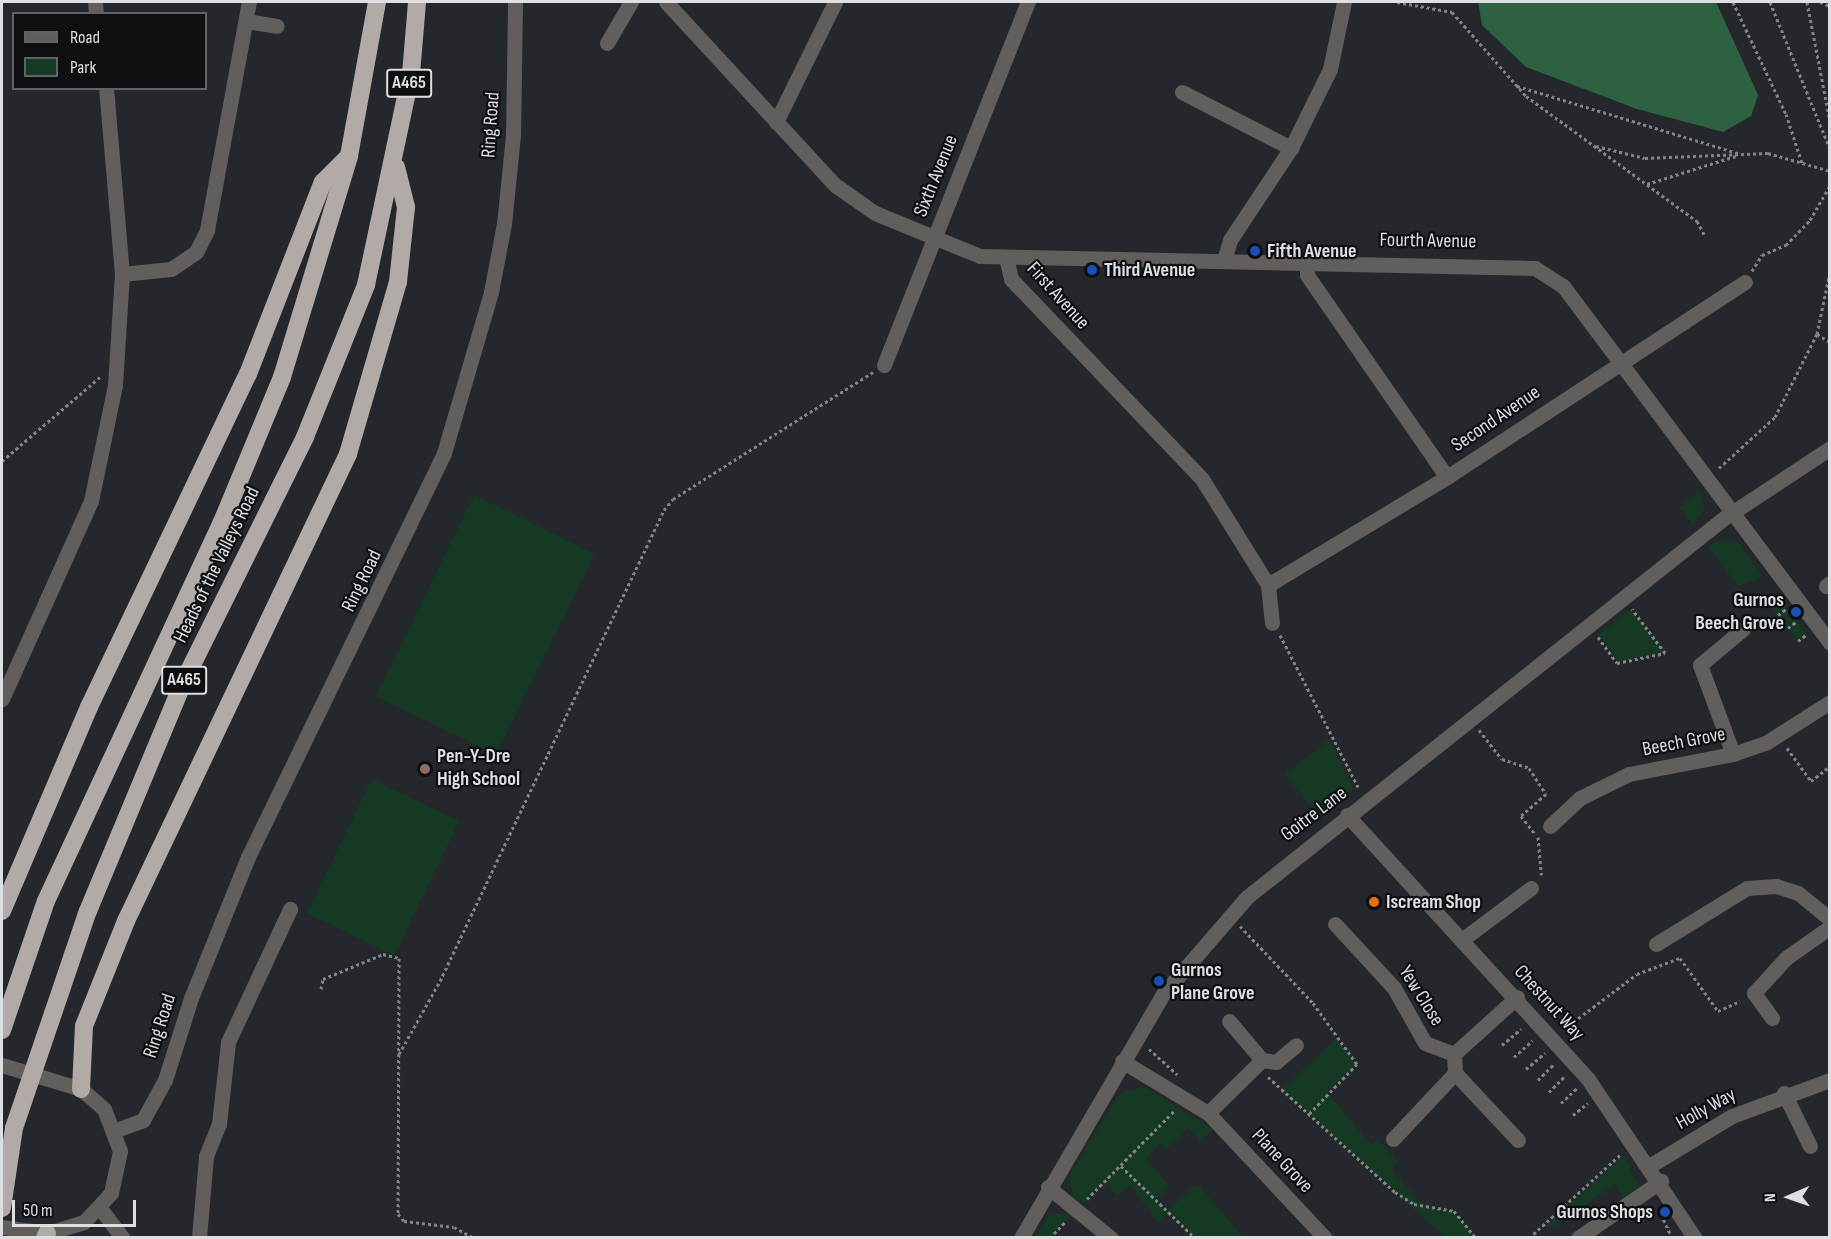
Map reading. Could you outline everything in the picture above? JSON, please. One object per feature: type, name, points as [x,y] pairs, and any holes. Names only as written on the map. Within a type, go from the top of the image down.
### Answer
[{"type":"highway","name":"Heads of the Valleys Road","points":[[2,1030],[46,901],[222,522],[282,377],[349,156],[377,2]]},
{"type":"highway","name":"Heads of the Valleys Road","points":[[2,1208],[14,1128],[88,911],[182,685],[304,437],[366,285],[394,163],[417,2]]},
{"type":"highway","points":[[2,911],[84,718],[248,374],[323,182],[349,156]]},
{"type":"highway","points":[[81,1089],[84,1026],[126,921],[348,454],[398,282],[406,207],[394,163]]},
{"type":"street","points":[[122,274],[171,269],[196,252],[207,230],[249,2]]},
{"type":"street","name":"Ring Road","points":[[116,1130],[143,1120],[165,1080],[191,998],[248,857],[444,453],[491,292],[504,224],[513,135],[515,2]]},
{"type":"street","points":[[607,43],[631,2]]},
{"type":"street","name":"First Avenue","points":[[666,2],[835,185],[874,213],[980,256],[1006,257],[1011,279],[1202,479],[1268,585],[1272,623]]},
{"type":"street","points":[[776,122],[835,2]]},
{"type":"street","name":"Sixth Avenue","points":[[884,365],[1028,2]]},
{"type":"street","points":[[1224,260],[1230,240],[1292,148],[1330,69],[1344,2]]},
{"type":"street","points":[[246,21],[278,26]]},
{"type":"street","points":[[2,699],[91,501],[119,360],[122,274],[117,158],[106,90]]},
{"type":"street","points":[[1182,92],[1292,148]]},
{"type":"street","name":"Fourth Avenue","points":[[1006,257],[1307,260],[1535,268],[1563,286],[1830,643]]},
{"type":"street","points":[[1307,260],[1307,275],[1447,477]]},
{"type":"street","name":"Second Avenue","points":[[1268,585],[1447,477],[1619,362],[1745,282]]},
{"type":"street","name":"Goitre Lane","points":[[1021,1238],[1135,1037],[1163,994],[1230,914],[1284,862],[1590,626],[1731,513],[1830,448]]},
{"type":"street","points":[[1733,754],[1700,665],[1743,628]]},
{"type":"street","name":"Beech Grove","points":[[1550,826],[1580,798],[1629,774],[1733,754],[1778,735],[1830,702]]},
{"type":"street","name":"Chestnut Way","points":[[1347,815],[1517,997],[1588,1079],[1651,1165],[1695,1238]]},
{"type":"street","points":[[1656,944],[1747,888],[1776,886],[1798,893],[1830,919]]},
{"type":"street","points":[[1463,939],[1532,888]]},
{"type":"street","points":[[199,1238],[206,1156],[219,1124],[228,1041],[290,909]]},
{"type":"street","name":"Yew Close","points":[[1335,924],[1394,988],[1425,1043],[1454,1054]]},
{"type":"street","points":[[1772,1018],[1754,993],[1786,958],[1830,927]]},
{"type":"street","points":[[1517,997],[1454,1054],[1455,1073],[1518,1140]]},
{"type":"street","points":[[1229,1021],[1259,1063]]},
{"type":"street","points":[[1208,1113],[1259,1063],[1276,1062],[1296,1045]]},
{"type":"street","name":"Plane Grove","points":[[1122,1061],[1208,1113],[1325,1238]]},
{"type":"street","points":[[2,1065],[49,1077],[81,1089],[104,1109],[116,1130],[120,1168],[100,1208],[84,1222],[46,1235],[8,1229]]},
{"type":"street","points":[[1393,1139],[1455,1073]]},
{"type":"street","name":"Holly Way","points":[[1651,1165],[1732,1116],[1785,1093],[1830,1080]]},
{"type":"street","points":[[1785,1093],[1810,1146]]},
{"type":"street","points":[[1578,1238],[1661,1181]]},
{"type":"street","points":[[1048,1187],[1111,1238]]},
{"type":"street","points":[[100,1208],[123,1238]]},
{"type":"path","points":[[1397,2],[1452,12],[1517,86],[1594,146],[1697,221],[1704,234]]},
{"type":"path","points":[[1733,2],[1786,114],[1802,163]]},
{"type":"path","points":[[1770,2],[1830,149]]},
{"type":"path","points":[[1807,2],[1830,121]]},
{"type":"path","points":[[1820,2],[1830,6]]},
{"type":"path","points":[[1517,86],[1742,154]]},
{"type":"path","points":[[1594,146],[1645,158],[1768,153],[1830,171]]},
{"type":"path","points":[[1647,184],[1742,154]]},
{"type":"path","points":[[1745,282],[1762,255],[1786,245],[1810,219],[1830,186]]},
{"type":"path","points":[[1706,479],[1775,417],[1817,334],[1830,272]]},
{"type":"path","points":[[1817,334],[1830,342]]},
{"type":"path","points":[[2,461],[119,360]]},
{"type":"path","points":[[399,1054],[440,981],[664,510],[673,499],[884,365]]},
{"type":"path","points":[[1590,626],[1617,663],[1665,653],[1624,598]]},
{"type":"path","points":[[1272,623],[1365,801]]},
{"type":"path","points":[[1471,718],[1502,759],[1529,768],[1546,794],[1521,816],[1538,837],[1540,881],[1532,888]]},
{"type":"path","points":[[1778,735],[1811,781],[1830,766]]},
{"type":"path","points":[[1538,837],[1550,826]]},
{"type":"path","points":[[1230,914],[1313,1003],[1357,1064],[1310,1113]]},
{"type":"path","points":[[321,989],[324,980],[383,954],[399,958],[398,1214],[404,1221],[454,1227],[474,1238]]},
{"type":"path","points":[[1526,1069],[1637,974],[1680,958],[1718,1011],[1754,993]]},
{"type":"path","points":[[1502,1046],[1534,1016]]},
{"type":"path","points":[[1135,1037],[1185,1081]]},
{"type":"path","points":[[1514,1057],[1556,1041]]},
{"type":"path","points":[[1538,1080],[1556,1041]]},
{"type":"path","points":[[1259,1063],[1405,1200],[1454,1211],[1476,1238]]},
{"type":"path","points":[[1549,1092],[1576,1065]]},
{"type":"path","points":[[1561,1103],[1588,1079]]},
{"type":"path","points":[[1050,1238],[1183,1099]]},
{"type":"path","points":[[1529,1238],[1636,1143]]},
{"type":"path","points":[[1121,1166],[1195,1238]]},
{"type":"path","points":[[1664,1212],[1658,1216],[1671,1238]]},
{"type":"green space","points":[[1478,2],[1716,2],[1758,95],[1751,116],[1723,132],[1637,109],[1526,67],[1482,25]]},
{"type":"green space","points":[[1699,492],[1704,509],[1693,525],[1680,507]]},
{"type":"green space","points":[[474,495],[594,554],[496,755],[376,696]]},
{"type":"green space","points":[[1715,541],[1737,541],[1763,577],[1738,586],[1708,547]]},
{"type":"green space","points":[[1776,595],[1807,635],[1799,642],[1767,602]]},
{"type":"green space","points":[[1631,609],[1663,652],[1619,661],[1598,634]]},
{"type":"green space","points":[[1329,740],[1354,790],[1319,817],[1285,774]]},
{"type":"green space","points":[[372,779],[459,822],[394,955],[307,913]]},
{"type":"green space","points":[[1336,1039],[1357,1064],[1327,1092],[1371,1145],[1378,1139],[1398,1162],[1391,1170],[1424,1206],[1454,1211],[1476,1237],[1445,1237],[1282,1090]]},
{"type":"green space","points":[[1145,1087],[1213,1130],[1201,1141],[1189,1128],[1166,1149],[1160,1143],[1146,1159],[1170,1186],[1156,1199],[1167,1210],[1197,1184],[1244,1238],[1195,1237],[1170,1213],[1158,1223],[1130,1184],[1117,1196],[1105,1182],[1083,1203],[1074,1198],[1068,1177],[1111,1107],[1122,1092]]},
{"type":"green space","points":[[1624,1155],[1639,1187],[1623,1198],[1616,1184],[1550,1228],[1547,1225]]},
{"type":"green space","points":[[1049,1214],[1072,1214],[1050,1237],[1035,1238]]},
{"type":"place","name":"Fifth Avenue","points":[[1255,251]]},
{"type":"place","name":"Third Avenue","points":[[1092,270]]},
{"type":"place","name":"Gurnos Beech Grove","points":[[1796,612]]},
{"type":"place","name":"Pen-Y-Dre High School","points":[[425,769]]},
{"type":"place","name":"Iscream Shop","points":[[1374,902]]},
{"type":"place","name":"Gurnos Plane Grove","points":[[1159,981]]},
{"type":"place","name":"Gurnos Shops","points":[[1665,1212]]}]
